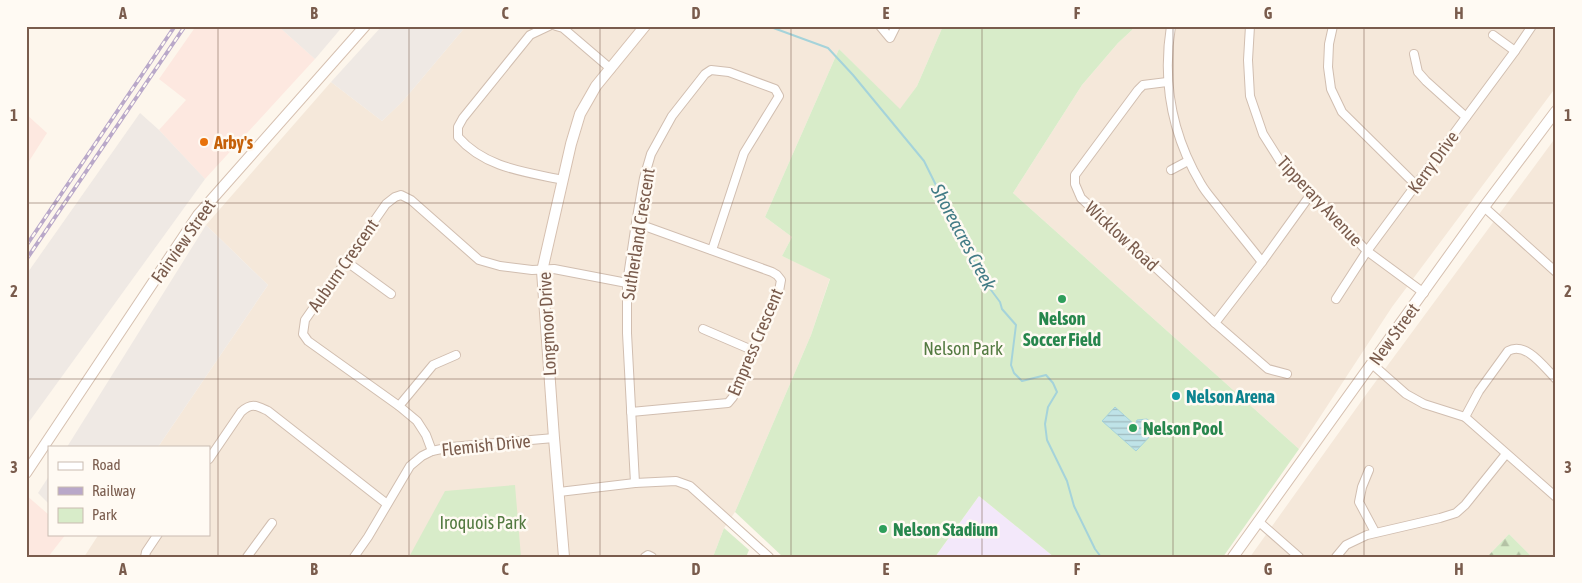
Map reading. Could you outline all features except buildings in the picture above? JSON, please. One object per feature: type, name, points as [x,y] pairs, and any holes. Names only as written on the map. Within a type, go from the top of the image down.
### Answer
[{"type":"main road","name":"Fairview Street","points":[[26,473],[198,215],[365,26]]},
{"type":"main road","name":"Longmoor Drive","points":[[564,557],[542,271],[580,114],[596,86],[645,26]]},
{"type":"main road","name":"New Street","points":[[1232,557],[1424,293],[1484,207],[1556,111]]},
{"type":"street","points":[[549,26],[530,35],[463,118],[458,127],[458,137],[465,145],[491,162],[504,167],[563,180]]},
{"type":"street","points":[[556,26],[562,28],[611,69]]},
{"type":"street","points":[[880,26],[890,38],[896,26]]},
{"type":"street","points":[[1171,26],[1168,42],[1167,82],[1174,120],[1188,161],[1202,186],[1262,262]]},
{"type":"street","name":"Tipperary Avenue","points":[[1250,26],[1248,60],[1250,96],[1262,134],[1280,161],[1367,251],[1424,293]]},
{"type":"street","points":[[1333,26],[1329,44],[1328,67],[1331,89],[1342,112],[1417,186]]},
{"type":"street","name":"Kerry Drive","points":[[1336,299],[1367,251],[1417,186],[1532,26]]},
{"type":"street","points":[[1493,35],[1515,51]]},
{"type":"street","points":[[1414,54],[1418,72],[1466,117]]},
{"type":"street","name":"Sutherland Crescent","points":[[635,483],[627,333],[627,283],[644,178],[651,154],[672,116],[705,74],[711,70],[729,72],[775,89],[779,96],[744,153],[712,250]]},
{"type":"street","name":"Wicklow Road","points":[[1167,82],[1143,85],[1138,90],[1075,175],[1075,184],[1082,198],[1215,323],[1268,369],[1287,374]]},
{"type":"street","points":[[1171,170],[1188,161]]},
{"type":"street","points":[[1215,323],[1311,194]]},
{"type":"street","name":"Auburn Crescent","points":[[432,451],[426,435],[417,421],[308,341],[303,334],[305,320],[386,204],[394,197],[401,195],[411,200],[480,260],[500,266],[542,271]]},
{"type":"street","points":[[1484,207],[1556,272]]},
{"type":"street","name":"Empress Crescent","points":[[631,412],[728,403],[733,398],[752,350],[779,291],[781,280],[772,272],[636,224]]},
{"type":"street","points":[[347,262],[391,294]]},
{"type":"street","points":[[542,271],[554,269],[627,283]]},
{"type":"street","points":[[703,329],[752,350]]},
{"type":"street","points":[[1465,417],[1479,391],[1508,351],[1513,348],[1525,349],[1556,378]]},
{"type":"street","points":[[399,406],[433,365],[456,355]]},
{"type":"street","points":[[1372,364],[1406,394],[1424,404],[1465,417],[1556,497]]},
{"type":"street","points":[[210,458],[241,412],[247,406],[256,406],[268,412],[387,504]]},
{"type":"street","name":"Flemish Drive","points":[[354,557],[410,466],[422,456],[432,451],[451,447],[554,438]]},
{"type":"street","points":[[1336,557],[1346,545],[1375,532],[1456,513],[1465,505],[1506,454]]},
{"type":"street","points":[[1369,470],[1358,502],[1375,532]]},
{"type":"street","points":[[559,492],[635,483],[676,481],[690,486],[769,557]]},
{"type":"street","points":[[1258,522],[1299,557]]},
{"type":"street","points":[[247,557],[272,523]]},
{"type":"street","points":[[145,557],[146,552],[157,536]]},
{"type":"street","points":[[645,557],[652,557]]},
{"type":"shaded area","points":[[196,26],[278,26],[315,59],[205,179],[159,130],[186,100],[159,79]]},
{"type":"shaded area","points":[[278,26],[343,26],[315,59]]},
{"type":"shaded area","points":[[382,26],[466,26],[403,101],[382,121],[331,82]]},
{"type":"shaded area","points":[[466,26],[943,26],[917,86],[900,110],[839,49],[765,217],[792,237],[782,256],[830,278],[811,335],[735,512],[724,528],[713,557],[84,557],[98,536],[210,536],[210,446],[159,446],[268,285],[206,225],[331,82],[382,121],[403,101]]},
{"type":"shaded area","points":[[1133,26],[1556,26],[1556,87],[1392,307],[1299,449],[1013,193],[1082,85],[1118,43],[1132,30]]},
{"type":"shaded area","points":[[140,113],[159,130],[205,179],[26,426],[26,275]]},
{"type":"shaded area","points":[[26,114],[47,133],[26,166]]},
{"type":"shaded area","points":[[1556,137],[1556,557],[1532,557],[1509,534],[1487,557],[1250,557],[1365,396]]},
{"type":"shaded area","points":[[206,225],[268,285],[159,446],[68,446]]},
{"type":"shaded area","points":[[48,478],[48,503],[38,493]]},
{"type":"shaded area","points":[[26,495],[48,514],[48,536],[64,536],[48,557],[26,557]]},
{"type":"shaded area","points":[[979,496],[1054,557],[935,557]]},
{"type":"green space","name":"Nelson Park","points":[[943,26],[1133,26],[1132,30],[1118,43],[1082,85],[1013,193],[1299,449],[1223,557],[1054,557],[979,496],[935,557],[783,557],[735,512],[811,335],[830,279],[782,256],[792,237],[765,217],[839,49],[900,109],[917,86]]},
{"type":"green space","name":"Iroquois Park","points":[[515,485],[521,557],[409,557],[445,491]]},
{"type":"green space","points":[[724,528],[749,550],[746,557],[713,557]]},
{"type":"green space","points":[[1509,534],[1532,557],[1487,557]]},
{"type":"water","name":"Nelson Pool","points":[[1115,407],[1135,425],[1137,420],[1147,419],[1156,427],[1154,432],[1136,451],[1102,421]]},
{"type":"waterway","name":"Shoreacres Creek","points":[[768,26],[828,48],[853,75],[924,161],[982,278],[1000,302],[1002,309],[1016,325],[1011,365],[1014,373],[1022,381],[1046,375],[1053,383],[1057,392],[1048,407],[1045,424],[1047,440],[1067,481],[1074,506],[1095,549],[1101,557]]},
{"type":"railway","points":[[26,246],[175,26]]},
{"type":"railway","points":[[26,260],[185,26]]},
{"type":"place","name":"Arby's","points":[[204,142]]},
{"type":"place","name":"Nelson Soccer Field","points":[[1062,299]]},
{"type":"place","name":"Nelson Arena","points":[[1176,396]]},
{"type":"place","name":"Nelson Pool","points":[[1133,428]]},
{"type":"place","name":"Nelson Stadium","points":[[883,529]]}]
